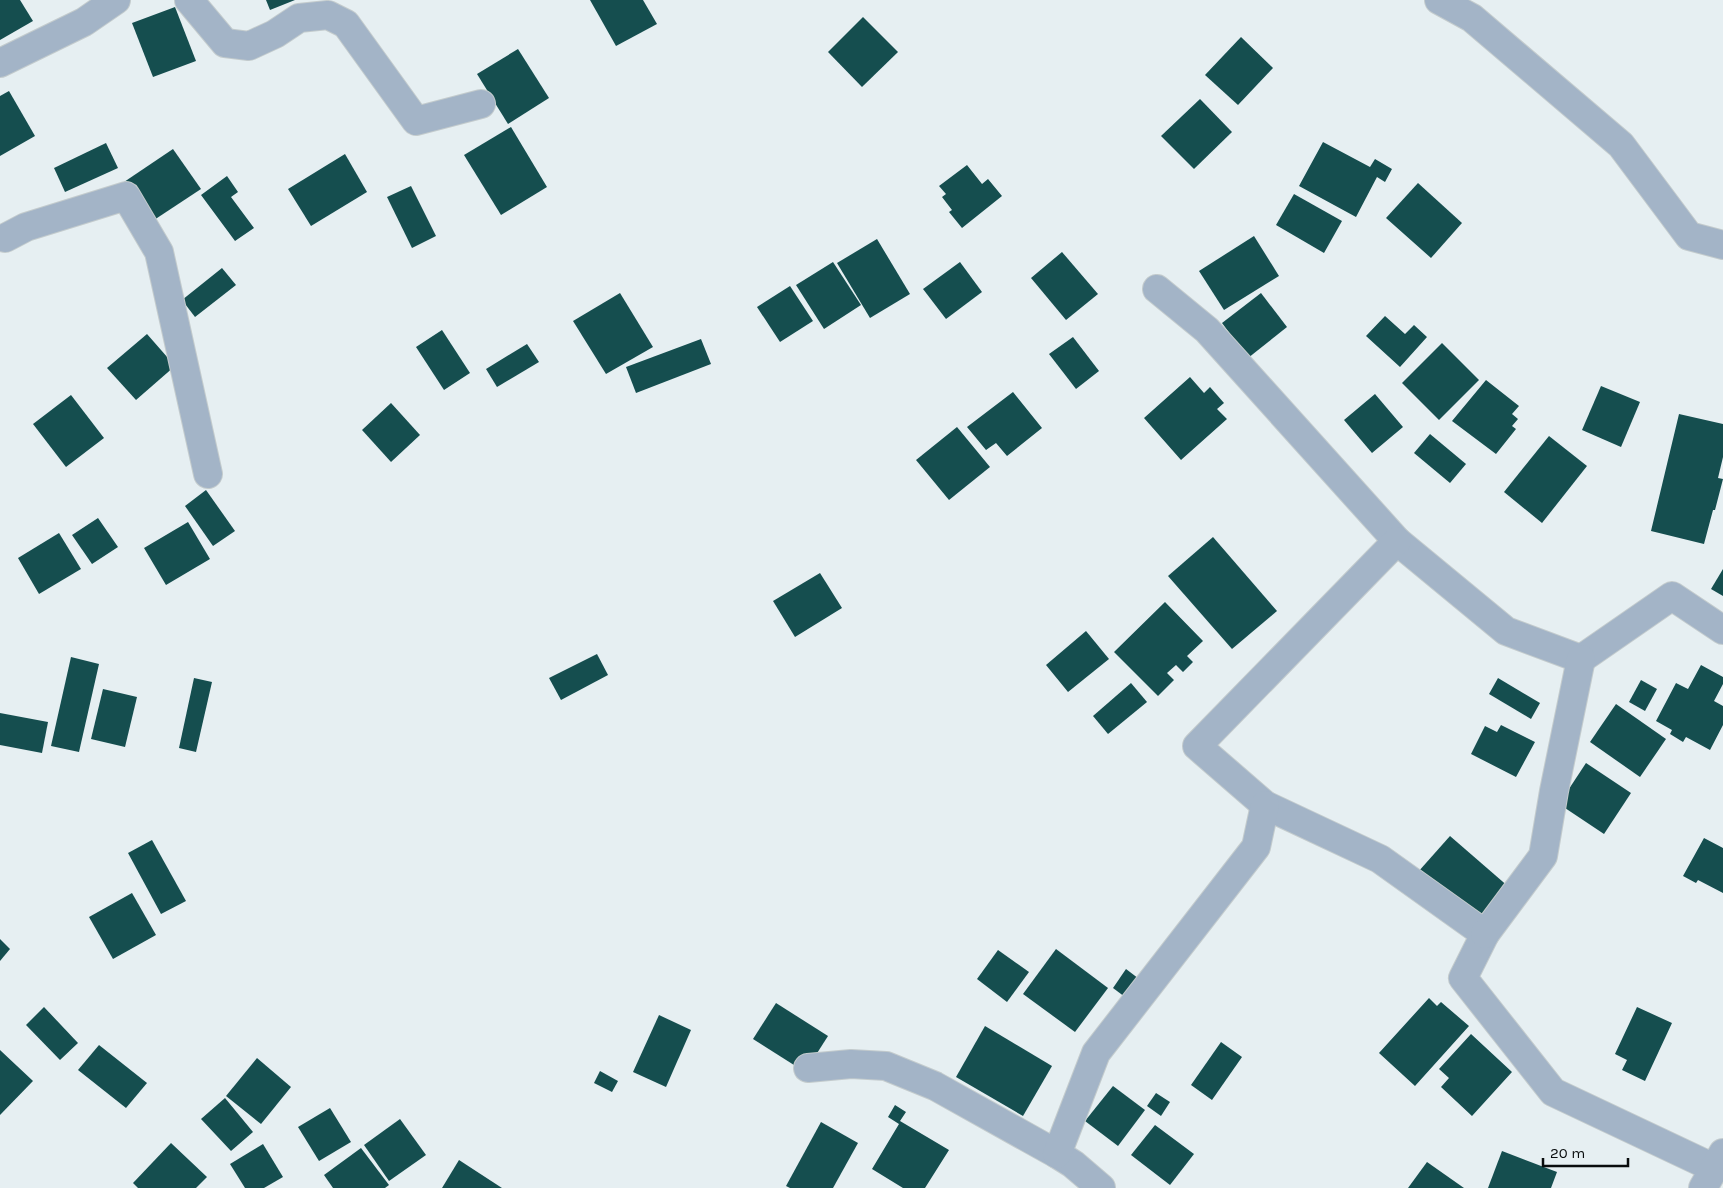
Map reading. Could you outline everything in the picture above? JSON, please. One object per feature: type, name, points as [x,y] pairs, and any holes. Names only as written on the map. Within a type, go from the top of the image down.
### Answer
[{"type":"street","points":[[0,63],[84,22],[116,0]]},
{"type":"street","points":[[189,0],[225,43],[249,46],[275,34],[299,18],[328,15],[346,24],[416,120],[481,104]]},
{"type":"street","points":[[1439,0],[1472,18],[1621,145],[1689,236],[1723,245]]},
{"type":"street","points":[[2,237],[26,227],[126,196],[159,252],[208,474]]},
{"type":"street","points":[[1157,289],[1207,330],[1397,541],[1506,631],[1581,659]]},
{"type":"street","points":[[1397,541],[1197,746],[1265,805],[1380,859],[1485,934]]},
{"type":"street","points":[[1713,1170],[1553,1092],[1463,978],[1485,934],[1543,856],[1554,791],[1581,659],[1672,596],[1723,630]]},
{"type":"street","points":[[1057,1154],[1096,1053],[1256,848],[1265,805]]},
{"type":"street","points":[[808,1068],[851,1064],[886,1066],[934,1086],[1057,1154],[1101,1188]]},
{"type":"building","points":[[0,0],[20,0],[33,21],[0,40]]},
{"type":"building","points":[[266,0],[295,0],[270,10]]},
{"type":"building","points":[[590,0],[643,0],[657,24],[616,46]]},
{"type":"building","points":[[175,7],[196,61],[153,77],[132,23]]},
{"type":"building","points":[[863,17],[898,52],[862,87],[828,52]]},
{"type":"building","points":[[1241,37],[1273,68],[1238,105],[1205,75]]},
{"type":"building","points":[[518,49],[549,98],[508,124],[477,74]]},
{"type":"building","points":[[9,91],[35,136],[0,156],[0,96]]},
{"type":"building","points":[[1200,99],[1232,132],[1194,169],[1161,136]]},
{"type":"building","points":[[511,127],[547,187],[501,215],[464,155]]},
{"type":"building","points":[[1323,142],[1370,167],[1375,159],[1392,169],[1385,182],[1377,177],[1356,217],[1299,186]]},
{"type":"building","points":[[106,143],[118,168],[65,192],[54,168]]},
{"type":"building","points":[[173,149],[201,189],[151,222],[124,182]]},
{"type":"building","points":[[345,154],[367,192],[311,226],[288,189]]},
{"type":"building","points":[[967,165],[982,184],[988,179],[1002,196],[962,228],[949,212],[952,210],[942,197],[946,194],[939,186]]},
{"type":"building","points":[[227,176],[238,192],[231,197],[254,228],[235,241],[201,195]]},
{"type":"building","points":[[1418,183],[1462,223],[1431,258],[1386,218]]},
{"type":"building","points":[[411,186],[436,236],[412,248],[387,197]]},
{"type":"building","points":[[1294,194],[1342,221],[1324,253],[1276,225]]},
{"type":"building","points":[[1254,236],[1279,276],[1224,310],[1199,271]]},
{"type":"building","points":[[877,239],[910,294],[870,318],[837,263]]},
{"type":"building","points":[[1062,252],[1098,294],[1066,320],[1031,278]]},
{"type":"building","points":[[833,262],[861,305],[824,329],[796,285]]},
{"type":"building","points":[[960,262],[982,292],[946,319],[923,289]]},
{"type":"building","points":[[222,268],[236,285],[195,317],[182,300]]},
{"type":"building","points":[[790,286],[813,321],[780,342],[757,307]]},
{"type":"building","points":[[620,293],[653,347],[606,374],[573,321]]},
{"type":"building","points":[[1261,293],[1287,327],[1248,358],[1222,323]]},
{"type":"building","points":[[1385,316],[1405,334],[1414,325],[1427,337],[1400,367],[1366,336]]},
{"type":"building","points":[[442,330],[470,373],[444,390],[416,347]]},
{"type":"building","points":[[147,334],[175,366],[136,400],[107,368]]},
{"type":"building","points":[[1073,337],[1099,371],[1076,389],[1049,354]]},
{"type":"building","points":[[701,339],[711,364],[636,393],[626,367]]},
{"type":"building","points":[[1442,343],[1479,380],[1439,420],[1402,383]]},
{"type":"building","points":[[527,344],[539,362],[497,387],[486,369]]},
{"type":"building","points":[[1190,377],[1204,393],[1210,387],[1224,403],[1217,409],[1227,419],[1181,460],[1144,418]]},
{"type":"building","points":[[1486,380],[1519,406],[1512,414],[1518,419],[1512,426],[1516,429],[1496,454],[1452,421]]},
{"type":"building","points":[[1601,386],[1640,402],[1621,447],[1582,430]]},
{"type":"building","points":[[1013,392],[1042,428],[1007,456],[996,443],[986,450],[967,427]]},
{"type":"building","points":[[1375,394],[1403,427],[1372,453],[1344,420]]},
{"type":"building","points":[[71,395],[104,438],[66,467],[33,424]]},
{"type":"building","points":[[391,403],[420,435],[391,462],[362,430]]},
{"type":"building","points":[[1679,414],[1723,424],[1723,457],[1718,478],[1723,479],[1704,544],[1651,531]]},
{"type":"building","points":[[957,427],[990,467],[949,500],[916,460]]},
{"type":"building","points":[[1430,434],[1466,464],[1450,483],[1414,453]]},
{"type":"building","points":[[1549,436],[1587,466],[1542,523],[1504,492]]},
{"type":"building","points":[[206,490],[235,531],[213,546],[185,506]]},
{"type":"building","points":[[98,518],[118,547],[92,564],[72,535]]},
{"type":"building","points":[[188,522],[210,559],[166,585],[144,548]]},
{"type":"building","points":[[59,533],[81,569],[39,594],[18,558]]},
{"type":"building","points":[[1213,537],[1277,611],[1232,649],[1168,576]]},
{"type":"building","points":[[1723,569],[1723,596],[1711,589]]},
{"type":"building","points":[[820,573],[842,608],[795,637],[773,601]]},
{"type":"building","points":[[1165,602],[1203,641],[1187,656],[1193,662],[1183,672],[1176,665],[1167,673],[1174,680],[1158,696],[1114,652]]},
{"type":"building","points":[[1086,631],[1109,659],[1068,692],[1046,665]]},
{"type":"building","points":[[597,654],[608,675],[561,700],[549,678]]},
{"type":"building","points":[[71,657],[99,664],[79,752],[51,746]]},
{"type":"building","points":[[1701,665],[1723,677],[1723,684],[1714,701],[1723,706],[1723,725],[1710,750],[1686,737],[1683,742],[1670,734],[1672,730],[1656,721],[1676,683],[1688,689]]},
{"type":"building","points":[[194,678],[212,682],[196,752],[179,748]]},
{"type":"building","points":[[1498,678],[1540,703],[1531,719],[1489,694]]},
{"type":"building","points":[[1641,680],[1657,689],[1645,711],[1629,702]]},
{"type":"building","points":[[1131,683],[1147,702],[1108,734],[1093,716]]},
{"type":"building","points":[[103,689],[137,697],[125,747],[91,739]]},
{"type":"building","points":[[1616,704],[1666,739],[1640,777],[1590,742]]},
{"type":"building","points":[[0,713],[48,722],[42,753],[0,745]]},
{"type":"building","points":[[1501,725],[1535,742],[1516,777],[1471,754],[1485,726],[1497,732]]},
{"type":"building","points":[[1586,763],[1631,793],[1604,834],[1559,804]]},
{"type":"building","points":[[1450,836],[1510,888],[1478,924],[1418,872]]},
{"type":"building","points":[[1704,838],[1723,848],[1723,893],[1698,880],[1696,883],[1683,876]]},
{"type":"building","points":[[152,840],[186,901],[161,914],[128,853]]},
{"type":"building","points":[[132,893],[156,935],[113,959],[89,917]]},
{"type":"building","points":[[0,939],[10,949],[0,961]]},
{"type":"building","points":[[1056,949],[1108,988],[1075,1032],[1023,994]]},
{"type":"building","points":[[998,950],[1029,972],[1007,1002],[977,979]]},
{"type":"building","points":[[1126,969],[1147,985],[1133,1003],[1113,988]]},
{"type":"building","points":[[1429,998],[1437,1006],[1441,1002],[1469,1026],[1415,1086],[1379,1053]]},
{"type":"building","points":[[776,1003],[828,1036],[805,1072],[753,1039]]},
{"type":"building","points":[[44,1007],[78,1043],[60,1060],[26,1025]]},
{"type":"building","points":[[1637,1007],[1672,1023],[1645,1081],[1622,1070],[1627,1060],[1615,1054]]},
{"type":"building","points":[[659,1015],[691,1030],[666,1087],[633,1072]]},
{"type":"building","points":[[985,1026],[1052,1066],[1023,1116],[956,1077]]},
{"type":"building","points":[[1471,1034],[1512,1072],[1472,1116],[1441,1087],[1449,1078],[1439,1069]]},
{"type":"building","points":[[1221,1042],[1242,1057],[1212,1100],[1191,1085]]},
{"type":"building","points":[[99,1045],[147,1083],[126,1108],[78,1070]]},
{"type":"building","points":[[0,1050],[33,1081],[0,1115]]},
{"type":"building","points":[[257,1058],[291,1087],[261,1124],[226,1096]]},
{"type":"building","points":[[600,1071],[618,1081],[612,1092],[594,1083]]},
{"type":"building","points":[[1113,1086],[1145,1110],[1118,1146],[1085,1121]]},
{"type":"building","points":[[1156,1093],[1170,1102],[1161,1116],[1147,1106]]},
{"type":"building","points":[[225,1098],[253,1132],[231,1151],[201,1119]]},
{"type":"building","points":[[895,1105],[906,1112],[900,1121],[949,1150],[925,1188],[903,1188],[872,1169],[899,1124],[888,1117]]},
{"type":"building","points":[[330,1108],[351,1142],[319,1161],[298,1127]]},
{"type":"building","points":[[400,1119],[426,1155],[389,1181],[364,1145]]},
{"type":"building","points":[[821,1122],[858,1143],[833,1188],[790,1188],[786,1186]]},
{"type":"building","points":[[1155,1125],[1194,1154],[1170,1185],[1131,1155]]},
{"type":"building","points":[[171,1143],[207,1177],[196,1188],[138,1188],[133,1183]]},
{"type":"building","points":[[263,1144],[283,1177],[264,1188],[245,1188],[230,1164]]},
{"type":"building","points":[[361,1148],[389,1185],[385,1188],[333,1188],[324,1175]]},
{"type":"building","points":[[1502,1151],[1557,1172],[1551,1188],[1488,1188]]},
{"type":"building","points":[[459,1160],[502,1188],[442,1188]]},
{"type":"building","points":[[1427,1162],[1464,1188],[1408,1188]]}]
